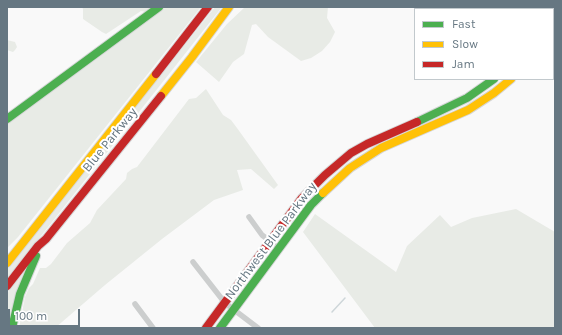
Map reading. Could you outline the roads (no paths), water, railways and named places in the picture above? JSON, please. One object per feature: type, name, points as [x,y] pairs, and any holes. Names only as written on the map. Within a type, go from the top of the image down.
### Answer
[{"type":"main road","points":[[7,119],[159,7]]},
{"type":"main road","name":"Blue Parkway","points":[[7,262],[208,7]]},
{"type":"main road","name":"Blue Parkway","points":[[7,286],[38,246],[46,240],[187,63],[229,7]]},
{"type":"main road","points":[[212,28],[237,7]]},
{"type":"main road","name":"Northwest Blue Parkway","points":[[206,328],[307,192],[325,175],[352,153],[381,136],[454,105],[493,80]]},
{"type":"main road","name":"Northwest Blue Parkway","points":[[220,328],[319,195],[350,168],[381,148],[468,110],[494,93],[510,80]]},
{"type":"main road","points":[[12,328],[20,294],[32,263],[46,240]]},
{"type":"main road","points":[[7,255],[23,243]]},
{"type":"street","points":[[249,217],[262,235],[279,248]]},
{"type":"street","points":[[193,262],[225,303],[258,328]]},
{"type":"street","points":[[135,304],[153,328]]},
{"type":"waterway","points":[[332,312],[345,298]]}]
